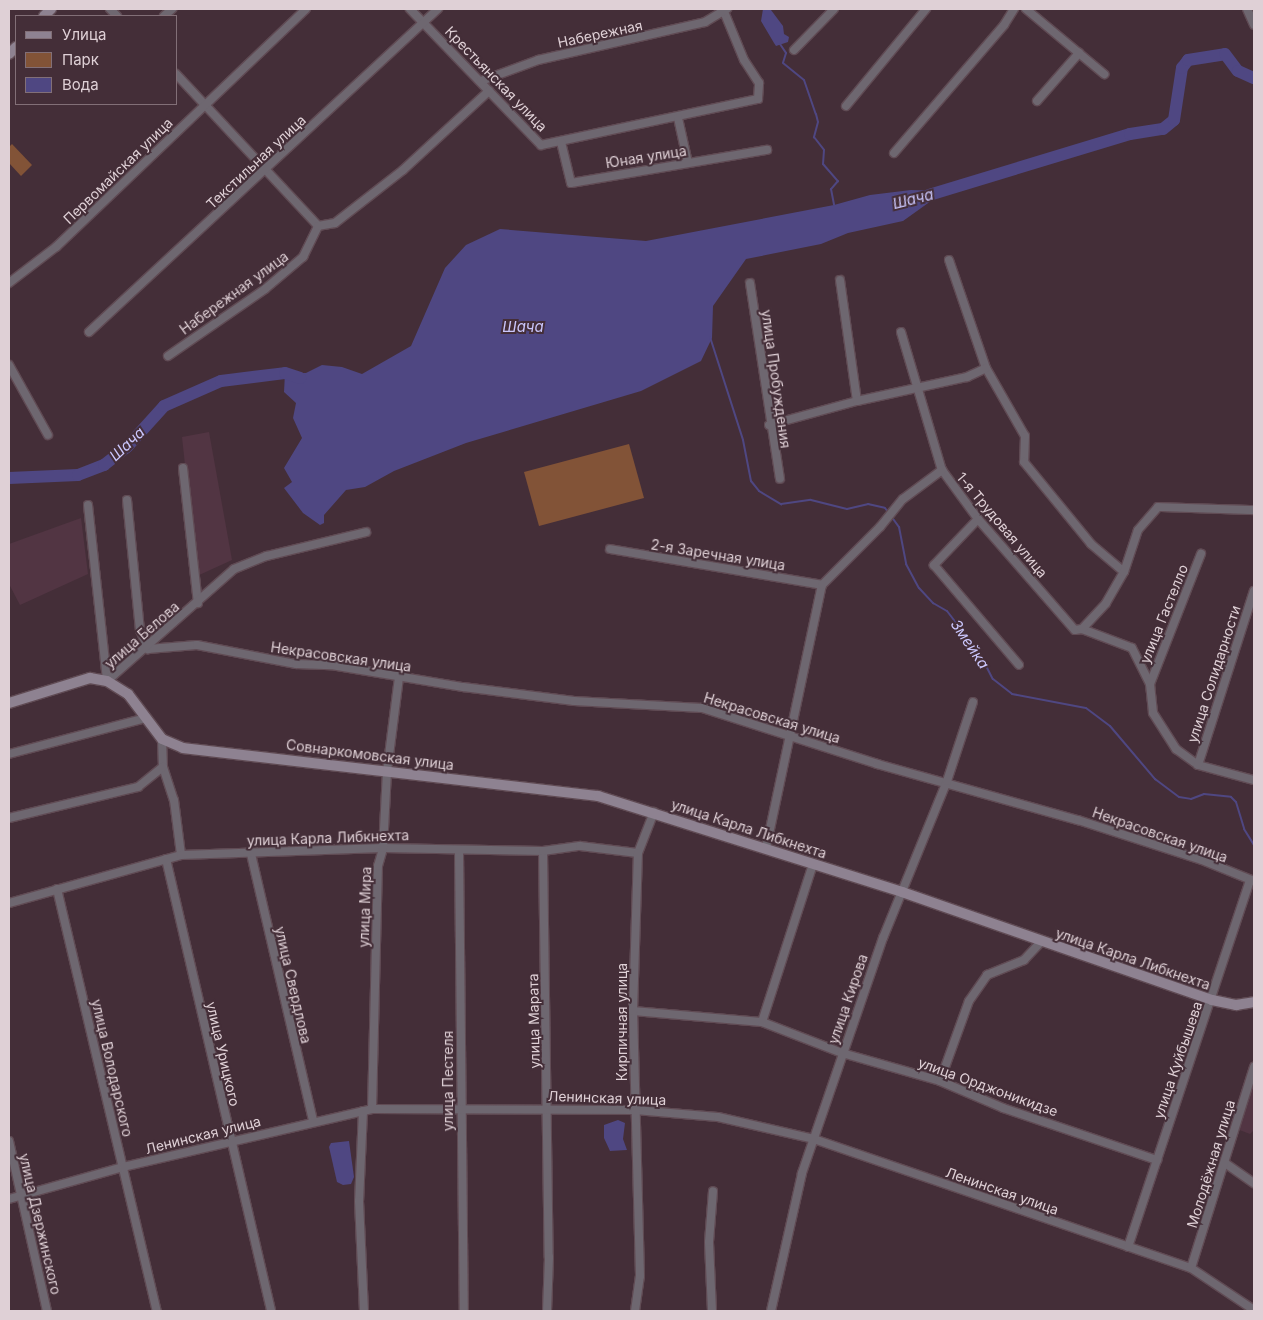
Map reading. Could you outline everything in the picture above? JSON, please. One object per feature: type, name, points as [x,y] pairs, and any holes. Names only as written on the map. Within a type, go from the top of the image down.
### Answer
[{"type":"street","name":"Первомайская улица","points":[[9,284],[56,247],[306,9]]},
{"type":"street","name":"Крестьянская улица","points":[[410,9],[424,21],[541,145],[561,142]]},
{"type":"street","name":"Текстильная улица","points":[[89,332],[339,103],[438,9]]},
{"type":"street","points":[[794,50],[834,9]]},
{"type":"street","points":[[846,106],[926,9]]},
{"type":"street","points":[[894,153],[999,31],[1014,9]]},
{"type":"street","points":[[1026,9],[1104,74]]},
{"type":"street","points":[[1247,9],[1254,25]]},
{"type":"street","points":[[561,142],[678,118],[758,99],[760,83],[744,60],[725,10]]},
{"type":"street","name":"Набережная","points":[[481,81],[538,60],[705,22],[725,10]]},
{"type":"street","points":[[1037,101],[1079,53]]},
{"type":"street","points":[[178,76],[318,226],[335,223],[403,170],[489,91]]},
{"type":"street","points":[[678,118],[688,163]]},
{"type":"street","name":"Юная улица","points":[[561,142],[571,182],[767,150]]},
{"type":"street","name":"Набережная улица","points":[[168,356],[265,289],[303,257],[318,226]]},
{"type":"street","points":[[949,260],[986,368],[1025,436],[1024,462],[1092,544],[1124,572]]},
{"type":"street","points":[[840,280],[857,401]]},
{"type":"street","name":"улица Пробуждения","points":[[750,282],[769,425],[780,479]]},
{"type":"street","name":"1-я Трудовая улица","points":[[901,332],[942,470],[978,519],[1075,630],[1082,629]]},
{"type":"street","points":[[9,365],[48,435]]},
{"type":"street","points":[[769,425],[857,401],[967,377],[986,368]]},
{"type":"street","points":[[183,468],[198,603]]},
{"type":"street","points":[[766,848],[822,584],[880,527],[899,503],[942,470]]},
{"type":"street","points":[[127,500],[140,630],[148,649]]},
{"type":"street","name":"улица Белова","points":[[88,505],[107,681]]},
{"type":"street","points":[[1254,510],[1158,507],[1138,530],[1124,572],[1106,603],[1082,629],[1132,648],[1150,684],[1153,713],[1176,749],[1198,765],[1254,780]]},
{"type":"street","points":[[978,519],[934,565],[1019,665]]},
{"type":"street","name":"улица Белова","points":[[107,681],[148,649],[234,569],[267,556],[366,532]]},
{"type":"street","name":"2-я Заречная улица","points":[[610,549],[822,584]]},
{"type":"street","name":"улица Гастелло","points":[[1150,684],[1201,554]]},
{"type":"street","name":"улица Солидарности","points":[[1198,765],[1254,591]]},
{"type":"street","name":"Некрасовская улица","points":[[148,649],[197,645],[296,664],[331,665],[399,677],[574,701],[702,708],[877,764],[948,781],[1202,860],[1252,881]]},
{"type":"street","name":"улица Мира","points":[[372,1109],[378,866],[383,848],[387,771],[399,677]]},
{"type":"street","points":[[9,703],[90,678],[107,681],[128,694],[162,739],[163,767],[174,800],[181,855]]},
{"type":"street","name":"улица Кирова","points":[[771,1311],[800,1181],[842,1053],[902,892],[948,781],[972,702]]},
{"type":"street","points":[[9,754],[146,718]]},
{"type":"street","name":"Совнаркомовская улица","points":[[162,739],[183,748],[598,796],[654,812]]},
{"type":"street","points":[[9,818],[138,787],[163,767]]},
{"type":"street","name":"улица Карла Либкнехта","points":[[9,903],[181,855],[383,848],[459,851],[543,851],[580,846],[638,853],[654,812],[902,892],[1040,942],[1212,1000],[1236,1005],[1254,1002]]},
{"type":"street","name":"улица Пестеля","points":[[459,851],[464,1311]]},
{"type":"street","name":"улица Марата","points":[[543,851],[548,1109],[547,1311]]},
{"type":"street","name":"Кирпичная улица","points":[[635,1311],[640,1276],[634,1011],[638,853]]},
{"type":"street","name":"улица Свердлова","points":[[252,854],[313,1121]]},
{"type":"street","name":"улица Урицкого","points":[[166,859],[230,1142],[271,1311]]},
{"type":"street","points":[[762,1022],[813,864]]},
{"type":"street","name":"улица Куйбышева","points":[[1128,1247],[1252,881]]},
{"type":"street","name":"улица Володарского","points":[[57,889],[157,1311]]},
{"type":"street","points":[[940,1081],[970,1001],[987,975],[1024,960],[1040,942]]},
{"type":"street","name":"улица Орджоникидзе","points":[[634,1011],[762,1022],[842,1053],[940,1081],[1003,1108],[1156,1160]]},
{"type":"street","name":"Молодёжная улица","points":[[1191,1268],[1254,1066]]},
{"type":"street","name":"Ленинская улица","points":[[9,1199],[123,1167],[313,1121],[372,1109],[635,1110],[718,1117],[814,1139],[1191,1268],[1254,1310]]},
{"type":"street","points":[[363,1111],[359,1201],[364,1311]]},
{"type":"street","name":"улица Дзержинского","points":[[9,1141],[47,1311]]},
{"type":"street","points":[[1225,1163],[1254,1183]]},
{"type":"street","points":[[712,1311],[709,1242],[713,1191]]},
{"type":"shaded area","points":[[209,432],[232,560],[197,576],[182,437]]},
{"type":"shaded area","points":[[81,518],[88,574],[20,605],[9,584],[9,544]]},
{"type":"shaded area","points":[[1254,1078],[1254,1130],[1250,1134],[1237,1129]]},
{"type":"green space","points":[[12,144],[32,165],[21,176],[9,163],[9,147]]},
{"type":"green space","points":[[629,444],[644,498],[539,526],[524,472]]},
{"type":"water","points":[[763,9],[771,10],[783,26],[784,34],[789,37],[788,42],[776,46],[761,21]]},
{"type":"water","name":"Шача","points":[[911,190],[945,191],[903,221],[848,233],[821,244],[746,259],[713,306],[712,338],[701,361],[641,391],[466,443],[394,471],[365,487],[346,490],[324,515],[324,523],[320,525],[303,513],[284,488],[292,482],[284,468],[302,438],[293,418],[296,403],[284,392],[285,373],[306,373],[322,365],[342,367],[362,374],[411,346],[445,268],[466,245],[500,229],[646,241],[834,205],[870,195]]},
{"type":"water","points":[[618,1120],[625,1123],[623,1139],[627,1150],[610,1151],[604,1138],[604,1125]]},
{"type":"water","points":[[349,1141],[354,1177],[351,1184],[343,1185],[337,1182],[329,1147],[331,1143]]},
{"type":"waterway","points":[[780,44],[786,53],[783,63],[804,80],[816,114],[818,122],[814,137],[824,150],[823,164],[838,181],[831,189],[834,205]]},
{"type":"waterway","name":"Шача","points":[[929,195],[1130,134],[1163,129],[1174,120],[1182,68],[1188,60],[1225,54],[1238,71],[1254,78]]},
{"type":"waterway","name":"Змейка","points":[[710,337],[743,440],[751,481],[759,491],[781,504],[811,500],[847,509],[868,504],[885,508],[888,512]]},
{"type":"waterway","name":"Шача","points":[[9,478],[78,475],[104,465],[127,447],[164,406],[221,381],[285,373],[300,378]]},
{"type":"waterway","name":"Змейка","points":[[891,516],[899,527],[906,564],[919,588],[933,603],[947,611],[980,654],[993,679],[1012,694],[1086,708],[1110,726],[1155,779],[1179,797],[1191,799],[1204,794],[1231,797],[1236,802],[1244,829],[1254,845]]}]
